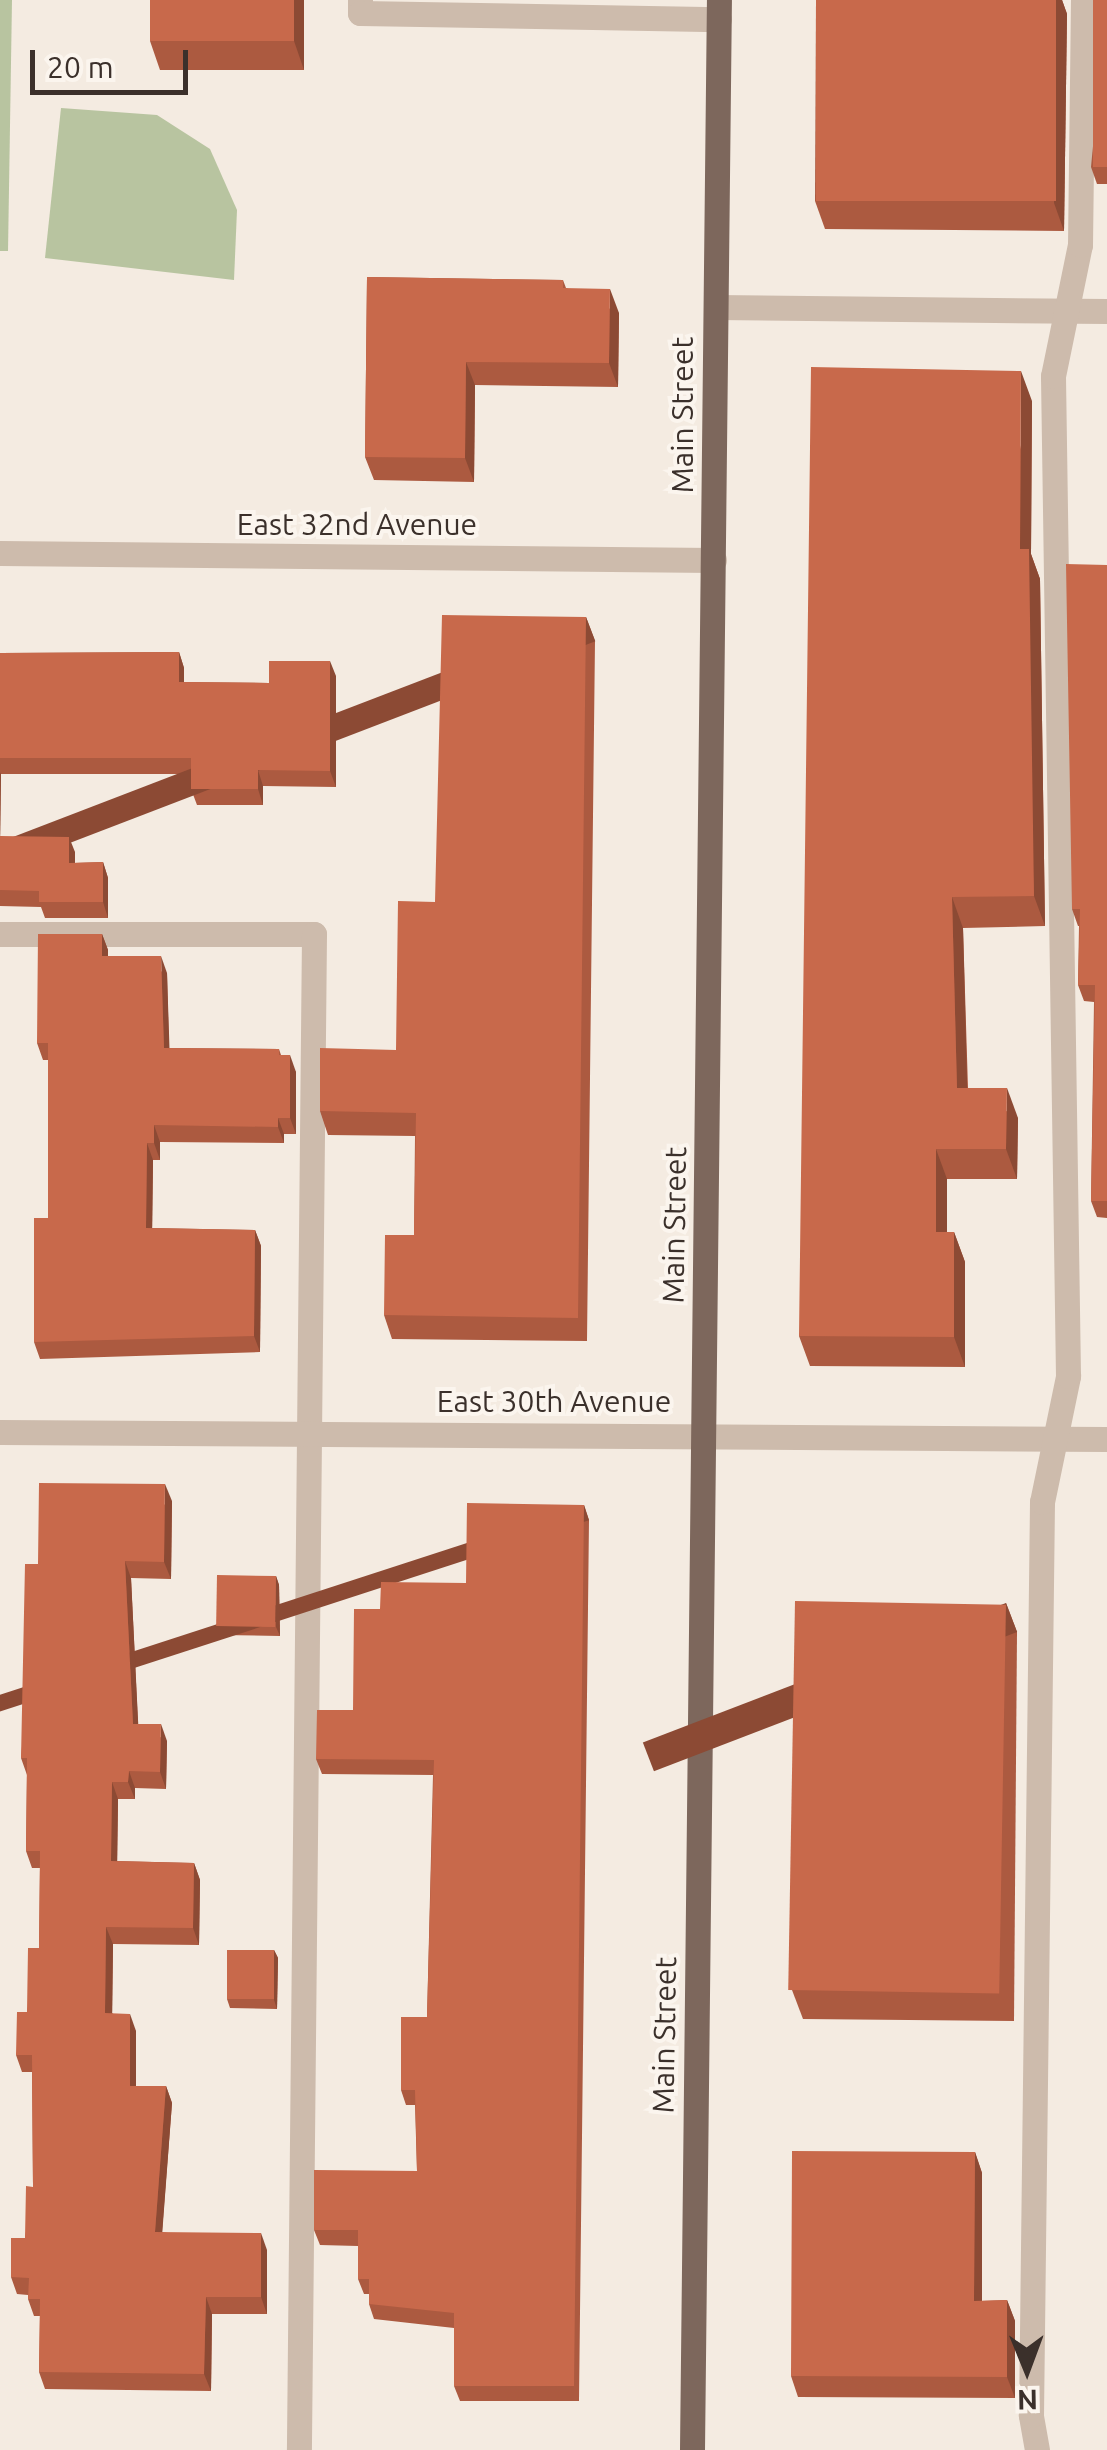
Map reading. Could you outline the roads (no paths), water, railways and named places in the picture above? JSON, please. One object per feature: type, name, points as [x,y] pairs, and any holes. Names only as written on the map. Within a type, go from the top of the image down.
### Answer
[{"type":"main road","name":"Main Street","points":[[692,2450],[719,10]]},
{"type":"street","points":[[360,0],[360,13],[719,10]]},
{"type":"street","points":[[1037,2450],[1031,2415],[1042,1502],[1068,1376],[1053,647],[1053,376],[1080,245],[1083,0]]},
{"type":"street","points":[[716,307],[1107,311]]},
{"type":"street","name":"East 32nd Avenue","points":[[0,554],[714,560]]},
{"type":"street","points":[[0,934],[314,934],[305,1433],[299,2450]]},
{"type":"street","name":"East 30th Avenue","points":[[0,1432],[1107,1438]]}]
